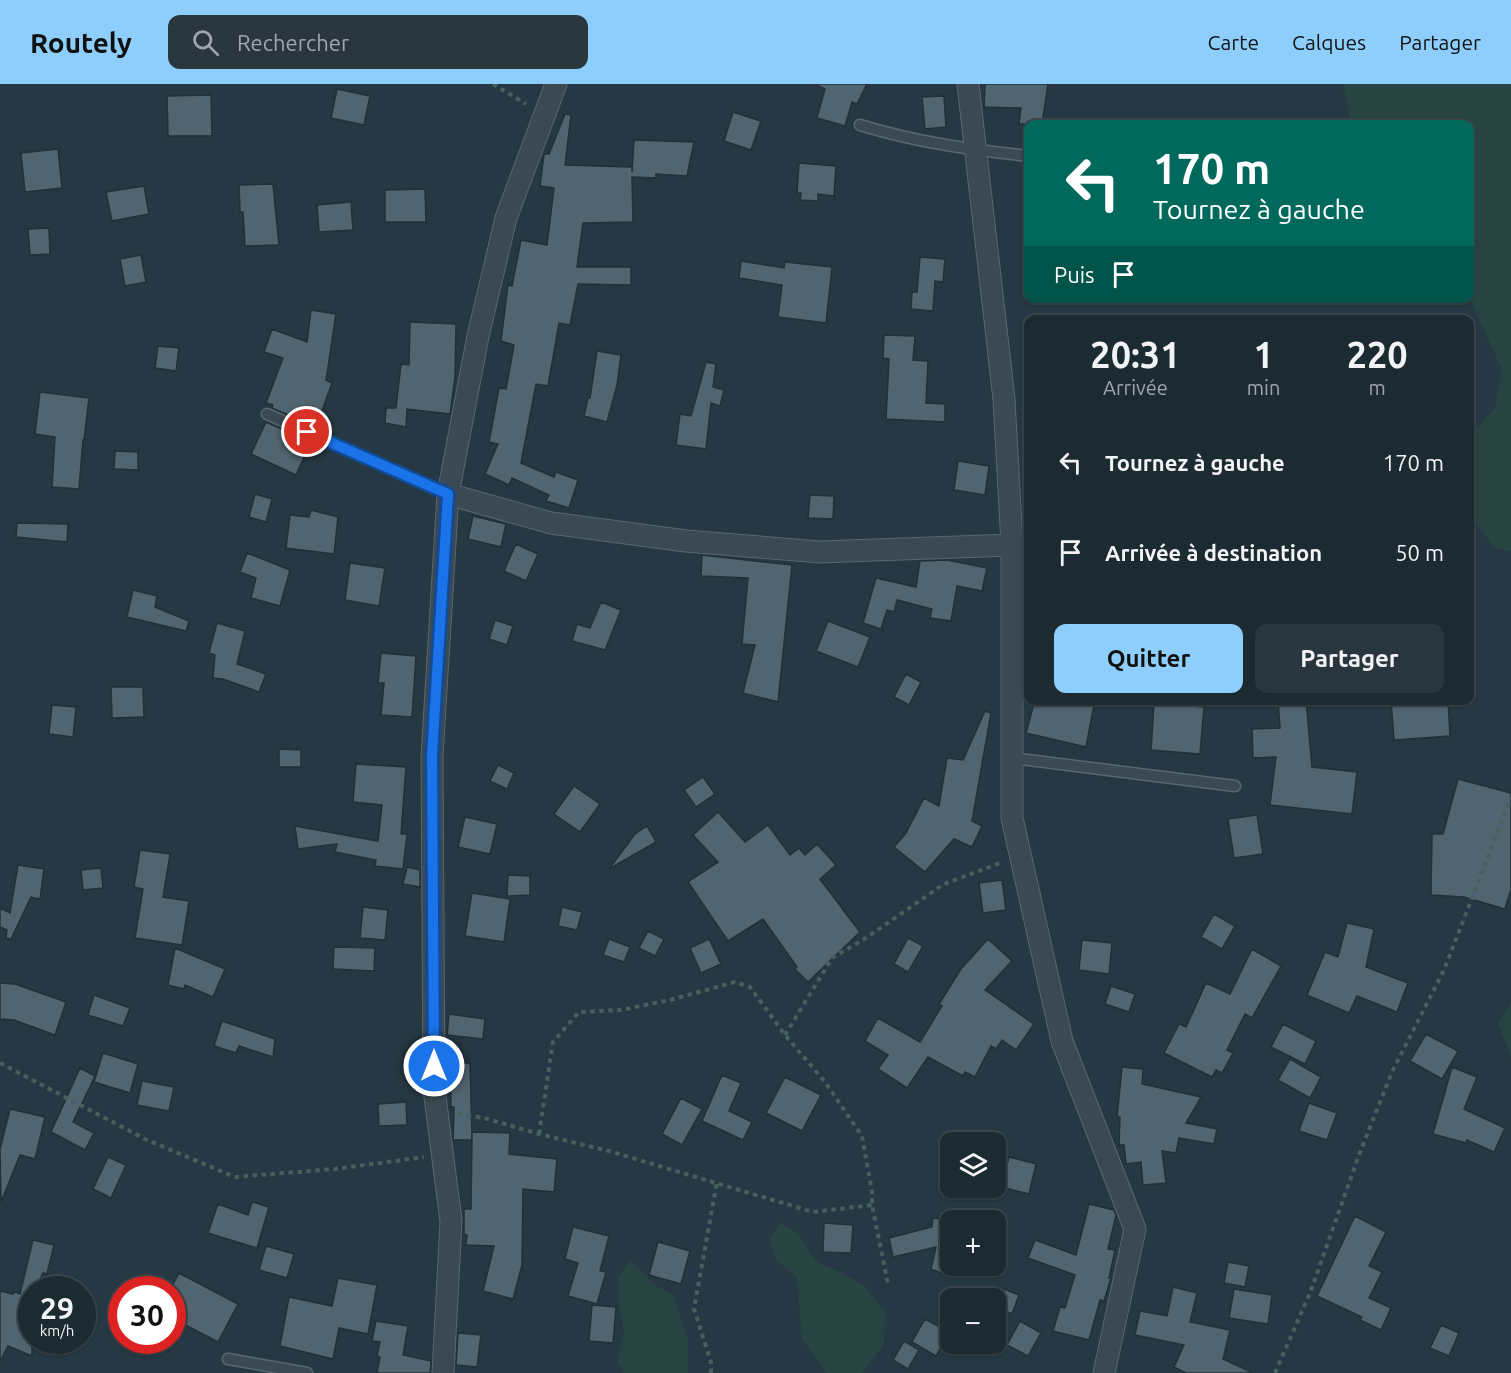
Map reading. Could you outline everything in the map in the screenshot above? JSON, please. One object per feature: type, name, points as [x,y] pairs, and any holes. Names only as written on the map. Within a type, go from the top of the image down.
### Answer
[{"type":"street","points":[[443,1373],[451,1221],[434,1089],[432,756],[448,494],[478,336],[506,218],[556,84]]},
{"type":"street","points":[[968,84],[1004,399],[1011,545],[1012,818],[1062,1041],[1134,1229],[1104,1373]]},
{"type":"street","points":[[448,494],[551,523],[686,541],[820,552],[1011,545]]},
{"type":"lane","points":[[860,125],[892,135],[974,150],[1024,155]]},
{"type":"lane","points":[[267,414],[448,494]]},
{"type":"lane","points":[[1012,758],[1234,786]]},
{"type":"lane","points":[[228,1359],[307,1373]]},
{"type":"path","points":[[493,84],[545,115]]},
{"type":"path","points":[[1275,1373],[1310,1293],[1359,1155],[1392,1072],[1444,970],[1511,798]]},
{"type":"path","points":[[785,1035],[832,958],[866,938],[944,884],[1020,856]]},
{"type":"path","points":[[539,1134],[553,1042],[579,1012],[621,1010],[670,1000],[735,982],[750,987],[785,1035],[825,1082],[862,1136],[872,1192],[872,1205],[888,1284]]},
{"type":"path","points":[[0,1063],[145,1139],[235,1177],[335,1169],[442,1154]]},
{"type":"path","points":[[437,1111],[484,1118],[609,1151],[813,1212],[872,1205]]},
{"type":"path","points":[[711,1373],[711,1362],[694,1309],[717,1182]]},
{"type":"green space","points":[[1343,84],[1511,84],[1511,551],[1495,549],[1474,520],[1474,425],[1479,426],[1495,408],[1502,370],[1472,303],[1474,303],[1474,120],[1350,120]]},
{"type":"green space","points":[[1511,1003],[1511,1057],[1498,1024]]},
{"type":"green space","points":[[780,1222],[798,1234],[817,1262],[863,1285],[885,1311],[884,1344],[862,1373],[826,1373],[802,1339],[797,1277],[776,1260],[769,1239]]},
{"type":"green space","points":[[630,1260],[653,1284],[673,1295],[688,1339],[688,1373],[623,1373],[617,1359],[624,1332],[618,1278]]},
{"type":"building","points":[[815,84],[867,84],[857,104],[852,102],[845,126],[817,118],[825,89]]},
{"type":"building","points":[[985,84],[1048,84],[1043,120],[1024,120],[1024,124],[1019,124],[1021,108],[984,107]]},
{"type":"building","points":[[337,89],[370,96],[364,125],[331,118]]},
{"type":"building","points":[[211,95],[212,136],[168,136],[167,96]]},
{"type":"building","points":[[944,96],[946,127],[925,129],[922,97]]},
{"type":"building","points":[[733,112],[761,121],[751,150],[724,141]]},
{"type":"building","points":[[565,114],[571,115],[565,165],[632,167],[632,172],[634,140],[694,142],[687,176],[656,174],[656,178],[632,177],[633,222],[583,223],[577,267],[631,267],[631,285],[578,284],[570,325],[559,323],[548,386],[536,384],[521,463],[554,477],[556,472],[578,480],[569,508],[546,501],[549,495],[512,478],[509,485],[485,474],[498,444],[489,442],[499,388],[506,389],[514,345],[501,341],[508,285],[512,286],[521,240],[547,245],[554,188],[540,186],[544,154],[549,154]]},
{"type":"building","points":[[58,149],[62,188],[25,192],[21,153]]},
{"type":"building","points":[[799,163],[836,166],[834,196],[818,194],[818,201],[800,200],[801,193],[797,193]]},
{"type":"building","points":[[273,184],[279,245],[245,246],[239,185]]},
{"type":"building","points":[[144,186],[149,214],[112,221],[106,192]]},
{"type":"building","points":[[425,189],[426,222],[385,222],[385,190]]},
{"type":"building","points":[[351,202],[353,230],[319,232],[317,205]]},
{"type":"building","points":[[49,228],[50,254],[30,255],[28,229]]},
{"type":"building","points":[[141,255],[146,282],[125,286],[120,259]]},
{"type":"building","points":[[920,257],[945,259],[943,282],[935,281],[933,311],[911,309],[912,292],[917,292]]},
{"type":"building","points":[[741,261],[784,268],[785,262],[832,267],[826,323],[778,317],[782,285],[739,278]]},
{"type":"building","points":[[311,310],[336,314],[326,380],[332,383],[316,427],[272,408],[273,405],[266,403],[283,358],[264,352],[272,329],[307,342]]},
{"type":"building","points":[[410,322],[456,324],[455,377],[450,414],[407,409],[406,427],[385,423],[386,408],[396,408],[401,364],[409,365]]},
{"type":"building","points":[[884,335],[915,336],[913,360],[928,361],[926,403],[945,404],[945,422],[886,419],[889,359],[883,358]]},
{"type":"building","points":[[158,346],[179,348],[176,371],[155,368]]},
{"type":"building","points":[[597,351],[621,355],[617,385],[607,422],[584,416],[588,398],[590,398]]},
{"type":"building","points":[[706,362],[716,364],[713,387],[724,390],[720,406],[711,403],[706,449],[676,445],[680,414],[691,416]]},
{"type":"building","points":[[40,392],[89,398],[79,489],[52,487],[55,437],[35,434]]},
{"type":"building","points":[[266,422],[311,442],[296,475],[251,454]]},
{"type":"building","points":[[115,451],[138,452],[138,470],[114,469]]},
{"type":"building","points":[[958,461],[989,466],[985,495],[954,490]]},
{"type":"building","points":[[255,494],[272,499],[266,522],[249,517]]},
{"type":"building","points":[[810,495],[834,496],[833,519],[808,518]]},
{"type":"building","points":[[311,510],[338,517],[334,554],[286,548],[290,515],[309,517]]},
{"type":"building","points":[[473,516],[506,524],[501,547],[468,539]]},
{"type":"building","points":[[17,523],[68,524],[67,542],[16,537]]},
{"type":"building","points":[[516,544],[538,554],[526,581],[504,571]]},
{"type":"building","points":[[247,553],[290,570],[280,606],[251,598],[256,578],[240,572]]},
{"type":"building","points":[[702,555],[792,565],[778,702],[743,693],[755,645],[742,644],[748,578],[701,576]]},
{"type":"building","points":[[947,560],[987,568],[982,591],[957,586],[951,621],[930,618],[932,609],[897,600],[894,612],[887,610],[881,629],[863,623],[876,578],[916,587],[920,561]]},
{"type":"building","points":[[350,563],[385,568],[379,606],[345,600]]},
{"type":"building","points":[[133,590],[157,596],[155,607],[189,621],[186,631],[127,617]]},
{"type":"building","points":[[601,602],[621,610],[605,650],[572,641],[577,624],[590,628]]},
{"type":"building","points":[[495,620],[513,626],[507,645],[489,639]]},
{"type":"building","points":[[828,621],[870,637],[858,667],[816,651]]},
{"type":"building","points":[[217,623],[245,631],[237,664],[266,674],[259,692],[223,679],[213,678],[215,655],[209,653]]},
{"type":"building","points":[[381,653],[416,656],[412,717],[381,715],[384,683],[378,683]]},
{"type":"building","points":[[906,674],[921,682],[909,705],[894,697]]},
{"type":"building","points":[[111,687],[143,687],[144,717],[112,718]]},
{"type":"building","points":[[52,705],[76,707],[73,737],[49,734]]},
{"type":"building","points":[[1034,705],[1094,705],[1086,747],[1026,733]]},
{"type":"building","points":[[1154,705],[1204,707],[1200,754],[1151,750]]},
{"type":"building","points":[[1278,705],[1306,705],[1312,767],[1357,772],[1352,814],[1270,805],[1276,757],[1253,758],[1252,729],[1280,728]]},
{"type":"building","points":[[1391,705],[1448,705],[1450,736],[1394,740]]},
{"type":"building","points":[[985,711],[991,713],[972,821],[982,826],[972,847],[954,839],[925,872],[894,847],[906,833],[924,798],[939,806],[947,758],[963,760]]},
{"type":"building","points":[[279,749],[301,750],[301,767],[279,767]]},
{"type":"building","points":[[356,764],[406,767],[401,834],[407,834],[403,869],[375,866],[376,860],[335,852],[337,844],[298,849],[295,826],[378,841],[382,805],[353,802]]},
{"type":"building","points":[[498,765],[514,773],[507,789],[490,781]]},
{"type":"building","points":[[703,777],[715,794],[696,807],[684,790]]},
{"type":"building","points":[[1458,779],[1511,793],[1511,889],[1505,909],[1464,897],[1431,895],[1432,834],[1443,834]]},
{"type":"building","points":[[574,786],[600,804],[580,832],[554,814]]},
{"type":"building","points":[[718,812],[745,842],[768,825],[790,855],[799,848],[805,855],[817,844],[836,865],[820,879],[860,932],[808,982],[795,969],[797,967],[763,919],[728,941],[688,882],[718,862],[693,835]]},
{"type":"building","points":[[1257,815],[1263,854],[1234,858],[1228,819]]},
{"type":"building","points":[[465,817],[497,824],[490,854],[458,847]]},
{"type":"building","points":[[647,826],[656,842],[609,869],[635,834]]},
{"type":"building","points":[[140,850],[170,854],[163,897],[189,901],[182,945],[135,938],[143,889],[134,887]]},
{"type":"building","points":[[18,865],[44,869],[40,899],[31,897],[11,939],[6,938],[7,930],[0,927],[0,908],[10,913]]},
{"type":"building","points":[[407,867],[420,870],[420,887],[403,884]]},
{"type":"building","points":[[101,868],[103,888],[83,890],[81,870]]},
{"type":"building","points":[[508,875],[530,876],[530,895],[507,896]]},
{"type":"building","points":[[1002,880],[1006,910],[983,913],[979,883]]},
{"type":"building","points":[[472,893],[510,899],[504,942],[465,936]]},
{"type":"building","points":[[363,907],[388,910],[385,940],[360,938]]},
{"type":"building","points":[[562,907],[582,912],[577,930],[558,926]]},
{"type":"building","points":[[1214,914],[1235,926],[1222,949],[1201,937]]},
{"type":"building","points":[[1347,923],[1374,929],[1366,967],[1408,983],[1397,1012],[1357,996],[1349,1013],[1307,995],[1325,952],[1338,957]]},
{"type":"building","points":[[648,931],[664,939],[655,956],[639,948]]},
{"type":"building","points":[[908,938],[923,946],[908,972],[894,964]]},
{"type":"building","points":[[609,939],[630,947],[624,962],[603,955]]},
{"type":"building","points":[[709,939],[721,964],[701,973],[690,948]]},
{"type":"building","points":[[988,939],[1012,961],[985,990],[1034,1024],[1016,1050],[1002,1040],[996,1049],[991,1046],[975,1077],[965,1072],[963,1076],[928,1057],[907,1088],[878,1069],[888,1055],[865,1041],[878,1018],[920,1042],[942,1006],[939,1004],[961,969]]},
{"type":"building","points":[[1082,940],[1112,943],[1109,974],[1079,970]]},
{"type":"building","points":[[334,947],[375,948],[374,971],[333,969]]},
{"type":"building","points":[[175,948],[225,969],[213,997],[185,985],[184,989],[168,985]]},
{"type":"building","points":[[1252,949],[1281,966],[1252,1018],[1245,1014],[1227,1050],[1233,1053],[1222,1073],[1216,1070],[1212,1077],[1164,1053],[1179,1024],[1186,1027],[1206,983],[1230,994]]},
{"type":"building","points":[[0,983],[15,984],[66,1002],[55,1035],[14,1020],[0,1019]]},
{"type":"building","points":[[1111,986],[1135,994],[1129,1012],[1105,1004]]},
{"type":"building","points":[[94,995],[130,1008],[123,1026],[88,1015]]},
{"type":"building","points":[[449,1014],[485,1019],[483,1039],[447,1035]]},
{"type":"building","points":[[222,1021],[275,1039],[273,1057],[239,1046],[236,1053],[214,1046]]},
{"type":"building","points":[[1283,1024],[1316,1041],[1305,1064],[1271,1047]]},
{"type":"building","points":[[1426,1034],[1458,1051],[1442,1079],[1410,1061]]},
{"type":"building","points":[[103,1053],[138,1064],[130,1093],[94,1082]]},
{"type":"building","points":[[1290,1059],[1321,1077],[1310,1098],[1278,1080]]},
{"type":"building","points":[[455,1063],[470,1063],[472,1140],[453,1140],[454,1107],[451,1107],[450,1072],[455,1072]]},
{"type":"building","points":[[1122,1067],[1143,1069],[1142,1084],[1201,1097],[1186,1123],[1217,1129],[1214,1144],[1179,1138],[1176,1153],[1162,1151],[1166,1183],[1143,1185],[1141,1162],[1126,1164],[1124,1145],[1119,1145],[1120,1117],[1117,1117]]},
{"type":"building","points":[[1452,1067],[1477,1077],[1464,1109],[1505,1128],[1494,1152],[1467,1140],[1466,1143],[1433,1134]]},
{"type":"building","points":[[80,1068],[95,1076],[73,1122],[94,1133],[85,1150],[51,1132]]},
{"type":"building","points":[[722,1075],[741,1083],[729,1111],[752,1122],[743,1140],[702,1121]]},
{"type":"building","points":[[785,1077],[821,1095],[802,1131],[766,1113]]},
{"type":"building","points":[[142,1081],[174,1087],[169,1111],[137,1105]]},
{"type":"building","points":[[681,1098],[702,1109],[682,1145],[662,1134]]},
{"type":"building","points":[[406,1102],[407,1125],[379,1126],[378,1104]]},
{"type":"building","points":[[1309,1103],[1337,1113],[1327,1140],[1299,1131]]},
{"type":"building","points":[[10,1109],[45,1117],[35,1159],[20,1155],[1,1202],[0,1149]]},
{"type":"building","points":[[472,1132],[510,1133],[509,1154],[557,1159],[554,1192],[523,1189],[522,1265],[513,1299],[483,1291],[494,1246],[466,1245],[464,1209],[471,1209]]},
{"type":"building","points":[[108,1157],[126,1165],[111,1198],[93,1189]]},
{"type":"building","points":[[1009,1157],[1036,1164],[1029,1194],[1006,1188],[1006,1168]]},
{"type":"building","points":[[252,1202],[269,1207],[257,1248],[208,1233],[218,1204],[248,1215]]},
{"type":"building","points":[[1089,1204],[1114,1210],[1116,1215],[1108,1249],[1115,1250],[1109,1278],[1111,1278],[1104,1301],[1100,1300],[1089,1340],[1053,1331],[1060,1307],[1065,1308],[1075,1275],[1028,1258],[1035,1240],[1076,1255]]},
{"type":"building","points":[[1355,1216],[1386,1232],[1369,1266],[1382,1272],[1369,1298],[1391,1308],[1381,1330],[1360,1320],[1362,1317],[1317,1296]]},
{"type":"building","points":[[933,1218],[940,1219],[940,1273],[931,1269],[936,1247],[893,1257],[889,1238],[932,1227]]},
{"type":"building","points":[[824,1223],[853,1225],[851,1253],[823,1252]]},
{"type":"building","points":[[573,1227],[609,1236],[600,1271],[606,1272],[597,1304],[568,1296],[578,1263],[565,1259]]},
{"type":"building","points":[[33,1240],[54,1245],[47,1274],[24,1276]]},
{"type":"building","points":[[658,1242],[690,1251],[681,1284],[649,1275]]},
{"type":"building","points":[[266,1246],[294,1254],[287,1278],[259,1270]]},
{"type":"building","points":[[1228,1262],[1249,1266],[1245,1287],[1224,1283]]},
{"type":"building","points":[[186,1277],[238,1304],[218,1342],[186,1325]]},
{"type":"building","points":[[338,1278],[377,1285],[368,1334],[339,1328],[333,1359],[280,1346],[289,1297],[332,1306]]},
{"type":"building","points":[[1173,1287],[1197,1293],[1190,1322],[1230,1330],[1223,1359],[1253,1373],[1186,1373],[1174,1367],[1184,1345],[1135,1335],[1140,1311],[1167,1316]]},
{"type":"building","points":[[1234,1289],[1272,1295],[1268,1324],[1229,1318]]},
{"type":"building","points":[[1006,1290],[1019,1295],[1012,1314],[1006,1311]]},
{"type":"building","points":[[0,1291],[13,1294],[14,1291],[18,1293],[18,1350],[8,1346],[0,1362]]},
{"type":"building","points":[[592,1305],[616,1307],[613,1343],[589,1341]]},
{"type":"building","points":[[925,1319],[940,1327],[940,1349],[936,1356],[912,1342]]},
{"type":"building","points":[[376,1321],[408,1326],[403,1355],[431,1361],[430,1373],[377,1373],[380,1342],[372,1341]]},
{"type":"building","points":[[1020,1321],[1041,1333],[1028,1356],[1007,1345]]},
{"type":"building","points":[[1441,1325],[1459,1333],[1449,1356],[1430,1348]]},
{"type":"building","points":[[458,1333],[481,1335],[477,1367],[456,1365]]},
{"type":"building","points":[[904,1341],[919,1350],[908,1369],[893,1360]]},
{"type":"route","points":[[307,432],[448,494],[432,756],[434,1066]]}]
